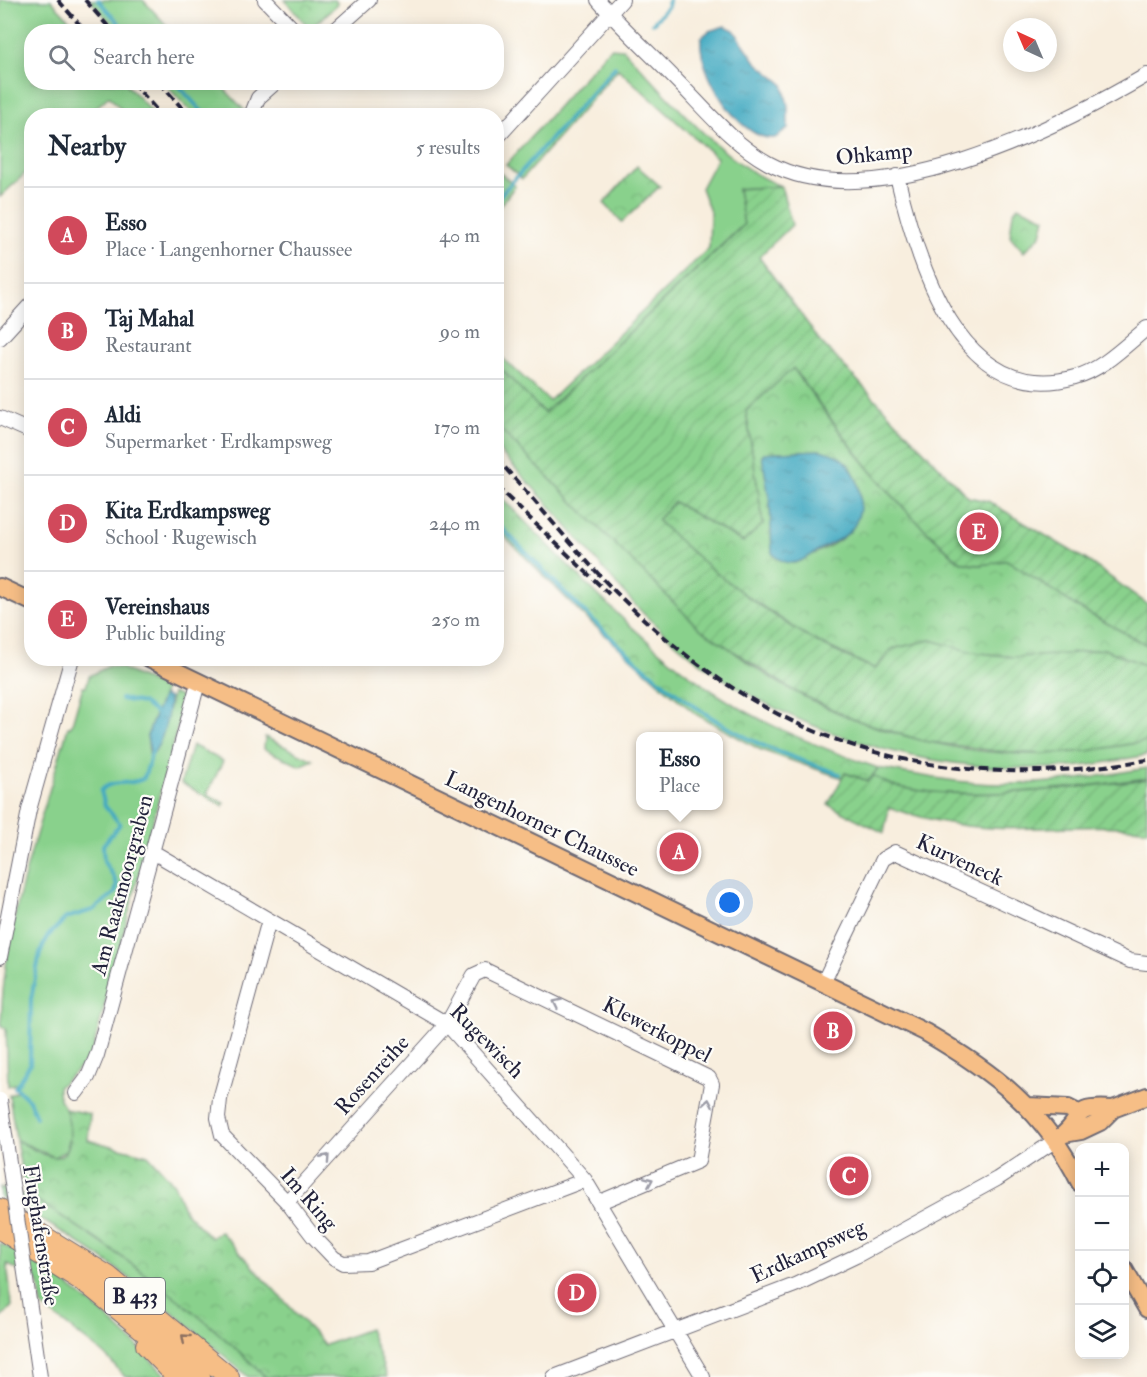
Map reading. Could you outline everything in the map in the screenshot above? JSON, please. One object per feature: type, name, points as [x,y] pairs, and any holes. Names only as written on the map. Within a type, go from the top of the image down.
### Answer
[{"type":"highway","name":"B 433","points":[[0,1209],[108,1276],[229,1377]]},
{"type":"highway","name":"B 433","points":[[0,1229],[90,1286],[200,1377]]},
{"type":"highway","points":[[90,1286],[177,1377]]},
{"type":"main road","points":[[0,587],[24,598]]},
{"type":"main road","name":"Langenhorner Chaussee","points":[[165,666],[925,1032],[996,1077],[1028,1106],[1060,1137],[1075,1172]]},
{"type":"main road","name":"Erdkampsweg","points":[[1060,1137],[1081,1131],[1100,1122],[1113,1109],[1147,1096]]},
{"type":"main road","name":"Erdkampsweg","points":[[1028,1106],[1068,1108],[1078,1113]]},
{"type":"main road","name":"Erdkampsweg","points":[[1060,1137],[1078,1113],[1095,1108],[1113,1109]]},
{"type":"main road","points":[[1129,1276],[1147,1309]]},
{"type":"street","points":[[265,0],[288,24]]},
{"type":"street","points":[[342,24],[369,0]]},
{"type":"street","name":"Ohkamp","points":[[598,0],[610,15],[739,143],[770,164],[792,173],[834,181],[897,176],[966,159],[1024,138],[1084,111],[1147,75]]},
{"type":"street","points":[[504,130],[622,0]]},
{"type":"street","points":[[254,108],[258,98],[267,90]]},
{"type":"street","points":[[897,176],[912,234],[932,286],[955,327],[986,361],[1021,378],[1042,381],[1076,377],[1104,362],[1147,328]]},
{"type":"street","points":[[0,338],[24,312]]},
{"type":"street","points":[[0,418],[24,428]]},
{"type":"street","points":[[0,957],[12,883],[29,810],[70,666]]},
{"type":"street","name":"Am Raakmoorgraben","points":[[76,1093],[88,1077],[97,1055],[198,683]]},
{"type":"street","name":"Rugewisch","points":[[153,852],[447,1024],[585,1180],[703,1377]]},
{"type":"street","name":"Kurveneck","points":[[823,983],[883,859],[895,852],[1120,957],[1147,963]]},
{"type":"street","name":"Im Ring","points":[[269,920],[220,1099],[218,1118],[222,1135],[287,1202],[313,1236],[334,1258],[356,1265],[368,1262],[585,1180]]},
{"type":"street","name":"Rosenreihe","points":[[287,1202],[447,1024],[472,979],[480,971]]},
{"type":"street","name":"Klewerkoppel","points":[[480,971],[489,971],[709,1078],[712,1084],[698,1161],[600,1202]]},
{"type":"street","name":"Flughafenstraße","points":[[0,1100],[40,1377]]},
{"type":"street","name":"Erdkampsweg","points":[[554,1377],[795,1285],[856,1256],[997,1179],[1060,1137]]},
{"type":"green space","points":[[0,0],[51,0],[73,24],[24,24],[24,90],[132,90],[148,108],[120,108],[109,96],[96,108],[24,108],[24,175],[0,197]]},
{"type":"green space","points":[[90,0],[143,0],[165,24],[112,24]]},
{"type":"green space","points":[[285,0],[335,0],[338,4],[316,24],[306,24]]},
{"type":"green space","points":[[610,48],[623,49],[696,126],[738,162],[759,176],[781,186],[738,189],[744,224],[544,413],[504,372],[504,359],[549,401],[709,248],[710,212],[701,188],[717,158],[618,69],[522,179],[506,165]]},
{"type":"green space","points":[[171,90],[226,90],[242,108],[187,108]]},
{"type":"green space","points":[[637,166],[660,186],[622,222],[604,203]]},
{"type":"green space","points":[[504,176],[515,186],[504,201]]},
{"type":"green space","points":[[781,186],[792,225],[759,257],[821,342],[968,497],[988,501],[1088,561],[1147,604],[1147,645],[1079,608],[1007,560],[973,565],[955,558],[917,522],[879,480],[793,368],[746,411],[763,524],[743,542],[674,502],[657,520],[692,553],[768,611],[825,646],[875,669],[892,649],[931,640],[972,652],[1013,657],[1059,655],[1104,649],[1147,666],[1147,741],[1088,751],[1043,754],[994,751],[923,741],[853,719],[794,691],[700,629],[504,433],[504,372],[544,413],[744,225],[738,189]]},
{"type":"green space","points":[[1018,206],[1045,218],[1041,235],[1024,252],[1010,236],[1013,212]]},
{"type":"green space","points":[[793,368],[879,480],[917,522],[955,558],[973,565],[1007,560],[1079,608],[1147,645],[1147,666],[1104,649],[1059,655],[1013,657],[972,652],[931,640],[892,649],[875,669],[810,638],[711,571],[657,520],[674,502],[743,542],[763,524],[746,411]],"holes":[[[820,450],[839,459],[853,471],[859,488],[858,516],[851,530],[839,540],[795,563],[788,563],[772,553],[770,504],[762,455],[764,453]]]},
{"type":"green space","points":[[504,433],[696,621],[755,667],[806,698],[838,713],[905,736],[974,750],[1044,754],[1147,741],[1147,755],[1061,768],[993,767],[939,761],[885,749],[832,733],[782,712],[734,685],[689,654],[637,607],[504,456]]},
{"type":"green space","points":[[504,500],[602,599],[687,673],[736,706],[775,727],[878,768],[869,781],[845,773],[842,778],[761,750],[697,715],[585,617],[504,536]]},
{"type":"green space","points":[[109,666],[123,669],[165,689],[147,736],[149,753],[169,708],[172,693],[185,699],[92,1053],[86,1062],[58,1087],[60,1100],[70,1118],[71,1130],[66,1151],[54,1157],[16,1140],[9,1095],[18,1091],[15,1084],[8,1086],[6,1028],[1,1027],[3,988],[8,950],[25,875],[68,727],[71,727],[83,686],[86,687],[89,676]]},
{"type":"green space","points":[[265,737],[313,760],[300,766],[264,749]]},
{"type":"green space","points":[[192,745],[223,761],[207,794],[224,803],[223,806],[181,783]]},
{"type":"green space","points":[[878,768],[922,776],[996,784],[1053,782],[1147,768],[1147,778],[1047,790],[963,793],[925,791],[894,786],[873,775]]},
{"type":"green space","points":[[845,773],[868,781],[873,775],[894,786],[925,791],[963,793],[1047,790],[1147,779],[1147,830],[1108,827],[1011,829],[965,826],[889,808],[884,833],[828,805]]},
{"type":"green space","points":[[65,1109],[90,1114],[88,1140],[148,1155],[174,1184],[185,1211],[211,1238],[220,1231],[325,1345],[369,1329],[387,1377],[266,1377],[210,1325],[151,1278],[89,1234],[25,1193],[16,1140],[46,1155],[62,1156],[69,1145],[70,1138]]},
{"type":"green space","points":[[0,1187],[20,1193],[47,1207],[124,1257],[221,1335],[266,1377],[248,1377],[190,1326],[99,1256],[34,1215],[0,1197]]},
{"type":"green space","points":[[0,1243],[47,1270],[90,1302],[167,1377],[125,1377],[105,1355],[42,1306],[38,1281],[7,1264],[12,1306],[0,1319]]},
{"type":"water","points":[[725,26],[734,30],[756,62],[783,84],[788,106],[788,129],[775,138],[761,136],[748,129],[723,102],[713,85],[706,68],[701,38],[709,31]]},
{"type":"water","points":[[820,450],[841,458],[853,473],[860,492],[856,522],[842,538],[798,562],[785,562],[772,553],[770,504],[762,455],[764,453]]},
{"type":"water","points":[[163,695],[169,698],[168,712],[159,744],[151,756],[147,736]]},
{"type":"waterway","points":[[98,0],[120,24]]},
{"type":"waterway","points":[[653,23],[668,6],[669,0]]},
{"type":"waterway","points":[[504,191],[615,67]]},
{"type":"waterway","points":[[182,90],[199,108]]},
{"type":"waterway","points":[[504,530],[620,646],[688,702],[762,745],[839,774]]},
{"type":"waterway","points":[[121,699],[143,703],[157,714]]},
{"type":"waterway","points":[[15,1088],[30,1064],[31,999],[40,953],[47,937],[66,918],[93,910],[115,893],[117,885],[104,862],[103,845],[120,824],[105,806],[101,791],[110,785],[139,781],[144,778],[152,752]]},
{"type":"waterway","points":[[16,1088],[29,1100],[36,1117]]},
{"type":"railway","points":[[58,0],[79,24]]},
{"type":"railway","points":[[85,0],[106,24]]},
{"type":"railway","points":[[139,90],[155,108]]},
{"type":"railway","points":[[166,90],[182,108]]},
{"type":"railway","points":[[504,467],[588,563],[647,622],[703,667],[760,704],[819,733],[879,753],[942,766],[1008,771],[1076,769],[1147,760]]},
{"type":"railway","points":[[504,494],[609,594]]},
{"type":"place","name":"Vereinshaus","points":[[979,532]]},
{"type":"place","name":"Esso","points":[[679,852]]},
{"type":"place","name":"Taj Mahal","points":[[833,1031]]},
{"type":"place","name":"Aldi","points":[[849,1176]]},
{"type":"place","name":"Kita Erdkampsweg","points":[[577,1293]]}]
